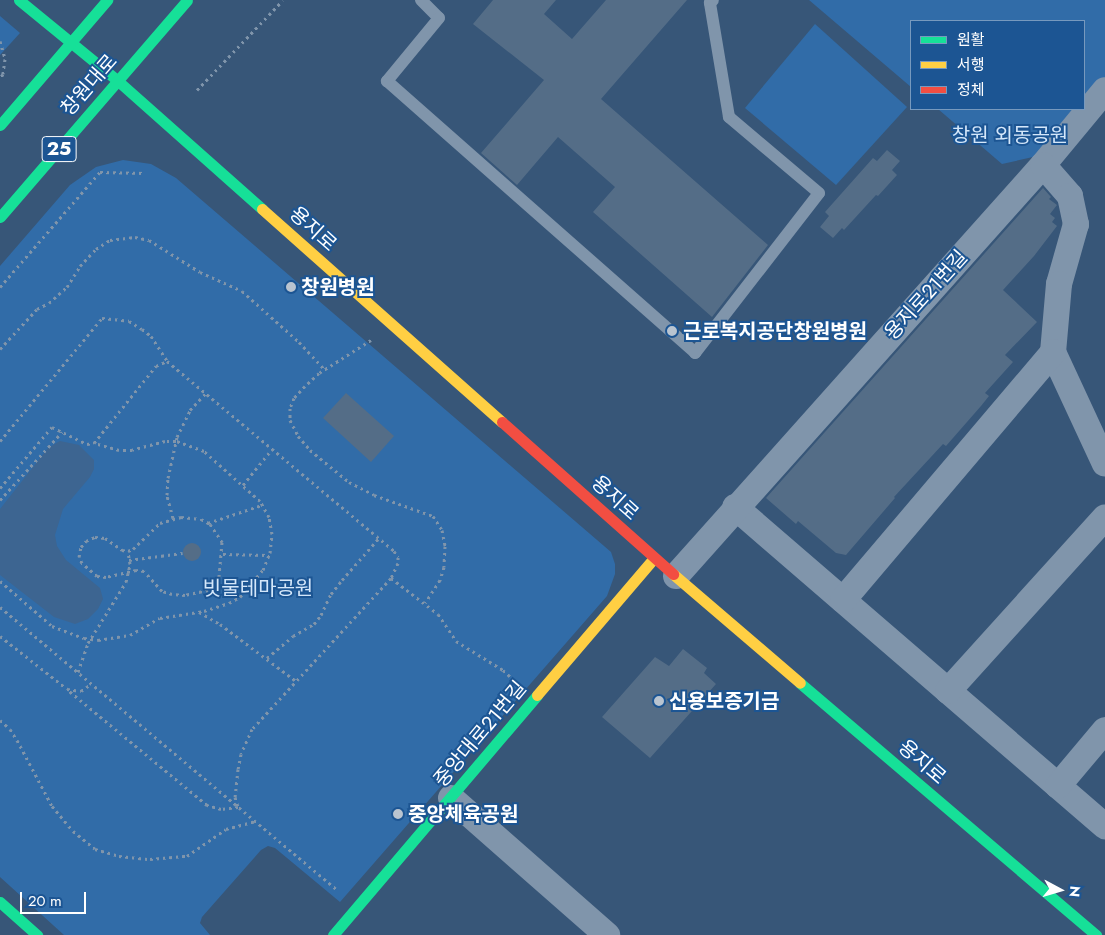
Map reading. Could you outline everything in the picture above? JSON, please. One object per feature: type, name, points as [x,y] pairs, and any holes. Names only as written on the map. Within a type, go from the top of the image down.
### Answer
[{"type":"main road","name":"용지로","points":[[19,0],[118,82],[654,558],[1096,935]]},
{"type":"main road","name":"창원대로","points":[[0,125],[108,0]]},
{"type":"main road","name":"창원대로","points":[[0,217],[187,0]]},
{"type":"main road","name":"중앙대로21번길","points":[[333,935],[654,558]]},
{"type":"main road","points":[[0,902],[38,935]]},
{"type":"street","name":"용지로21번길","points":[[676,576],[735,507],[1043,165],[1105,90]]},
{"type":"street","points":[[1043,165],[1070,196],[1076,224],[1059,284],[1053,352],[1105,464]]},
{"type":"street","points":[[843,600],[1053,352]]},
{"type":"street","points":[[735,507],[1105,826]]},
{"type":"street","points":[[948,691],[1105,517]]},
{"type":"street","points":[[1058,786],[1105,730]]},
{"type":"street","points":[[450,798],[607,935]]},
{"type":"lane","points":[[422,0],[439,18],[387,82],[695,353],[819,192],[729,117],[710,3],[713,0]]},
{"type":"path","points":[[197,90],[284,0]]},
{"type":"path","points":[[0,41],[5,59],[0,78]]},
{"type":"path","points":[[0,287],[100,172],[145,173]]},
{"type":"path","points":[[0,349],[37,309],[49,303],[67,288],[80,266],[96,249],[110,240],[135,237],[149,240],[200,272],[242,291],[299,342],[325,370]]},
{"type":"path","points":[[0,441],[102,318],[129,321],[152,336],[167,361],[394,551],[398,557],[398,563],[391,578],[252,729],[241,754],[236,783],[238,807]]},
{"type":"path","points":[[392,325],[325,370],[294,398],[290,408],[290,420],[298,436],[310,450],[349,482],[374,495],[433,516],[442,530],[445,546],[444,566],[440,580],[425,603]]},
{"type":"path","points":[[94,443],[156,366],[167,361]]},
{"type":"path","points":[[173,518],[167,496],[168,478],[176,441],[190,410],[206,392]]},
{"type":"path","points":[[0,488],[52,427],[87,444],[94,443],[118,450],[132,450],[165,441],[185,442],[204,451],[243,485],[262,505],[271,524],[269,555],[263,570],[240,597],[218,608],[160,618],[130,635],[117,639],[84,638],[52,626],[0,581]]},
{"type":"path","points":[[0,500],[62,432]]},
{"type":"path","points":[[243,485],[272,449]]},
{"type":"path","points":[[208,523],[262,505]]},
{"type":"path","points":[[192,517],[208,523],[218,533],[222,542],[223,554],[219,577],[214,585],[208,590],[197,594],[172,594],[162,591],[144,571],[128,571],[97,576],[88,571],[79,556],[81,547],[86,541],[95,537],[110,539],[122,550],[128,551],[134,549],[160,523],[173,518],[192,517]]},
{"type":"path","points":[[267,658],[293,636],[314,624],[321,616],[331,594],[378,539]]},
{"type":"path","points":[[78,672],[90,639],[126,582],[129,560],[128,551]]},
{"type":"path","points":[[129,560],[183,553]]},
{"type":"path","points":[[223,554],[269,555]]},
{"type":"path","points":[[391,578],[438,614],[456,641],[503,670],[534,700]]},
{"type":"path","points":[[0,608],[356,908]]},
{"type":"path","points":[[198,612],[220,624],[296,681]]},
{"type":"path","points":[[0,636],[207,805],[221,809],[238,807]]},
{"type":"path","points":[[67,689],[81,691],[91,684]]},
{"type":"path","points":[[0,720],[18,740],[52,806],[73,831],[95,849],[119,856],[150,859],[187,856],[226,829],[255,821]]},
{"type":"green space","name":"창원 외동공원","points":[[809,0],[1105,0],[1105,80],[1085,104],[1085,20],[910,20],[910,86]]},
{"type":"green space","points":[[0,16],[20,33],[0,55]]},
{"type":"green space","points":[[815,24],[907,107],[836,185],[745,108]]},
{"type":"green space","name":"창원 외동공원","points":[[939,110],[1080,110],[1042,155],[1002,164]]},
{"type":"green space","name":"빗물테마공원","points":[[123,160],[151,164],[176,178],[611,552],[615,564],[615,574],[607,596],[340,902],[275,848],[268,846],[261,850],[202,917],[200,923],[210,935],[64,935],[0,877],[0,266],[70,185],[96,167]]},
{"type":"shaded area","points":[[60,441],[79,445],[94,460],[94,469],[90,477],[63,509],[55,535],[57,546],[66,560],[100,588],[103,599],[98,609],[88,619],[75,624],[54,617],[0,575],[0,509],[48,448]]},
{"type":"building","points":[[493,0],[556,0],[544,14],[572,39],[606,0],[687,0],[601,99],[768,245],[712,317],[593,212],[615,187],[558,137],[517,185],[481,153],[544,80],[473,24]]},
{"type":"building","points":[[887,150],[900,161],[892,170],[897,175],[844,230],[842,228],[833,238],[820,227],[829,216],[825,212],[873,158],[877,161]]},
{"type":"building","points":[[1043,188],[1051,197],[1049,199],[1057,205],[1050,214],[1055,218],[1052,222],[1057,226],[1034,256],[1003,290],[1037,322],[1005,355],[1013,362],[985,393],[989,396],[981,406],[946,446],[943,444],[894,497],[846,555],[836,553],[798,521],[796,524],[766,498]]},
{"type":"building","points":[[346,393],[394,436],[371,462],[323,418]]},
{"type":"building","points":[[192,543],[200,548],[201,552],[196,560],[192,561],[184,556],[183,552],[188,544]]},
{"type":"building","name":"신용보증기금","points":[[683,649],[707,668],[704,673],[716,684],[650,758],[602,717],[655,657],[669,666]]},
{"type":"traffic: fast","points":[[19,0],[118,81],[262,209]]},
{"type":"traffic: fast","points":[[0,125],[107,0]]},
{"type":"traffic: fast","points":[[0,217],[187,0]]},
{"type":"traffic: fast","points":[[800,683],[1096,935]]},
{"type":"traffic: fast","points":[[333,935],[537,695]]},
{"type":"traffic: fast","points":[[0,902],[37,935]]},
{"type":"traffic: slow","points":[[262,209],[502,422]]},
{"type":"traffic: slow","points":[[537,695],[654,558]]},
{"type":"traffic: slow","points":[[673,574],[800,683]]},
{"type":"traffic: jam","points":[[502,422],[673,574]]},
{"type":"place","name":"창원병원","points":[[291,287]]},
{"type":"place","name":"근로복지공단창원병원","points":[[672,331]]},
{"type":"place","name":"신용보증기금","points":[[659,701]]},
{"type":"place","name":"중앙체육공원","points":[[398,814]]}]
